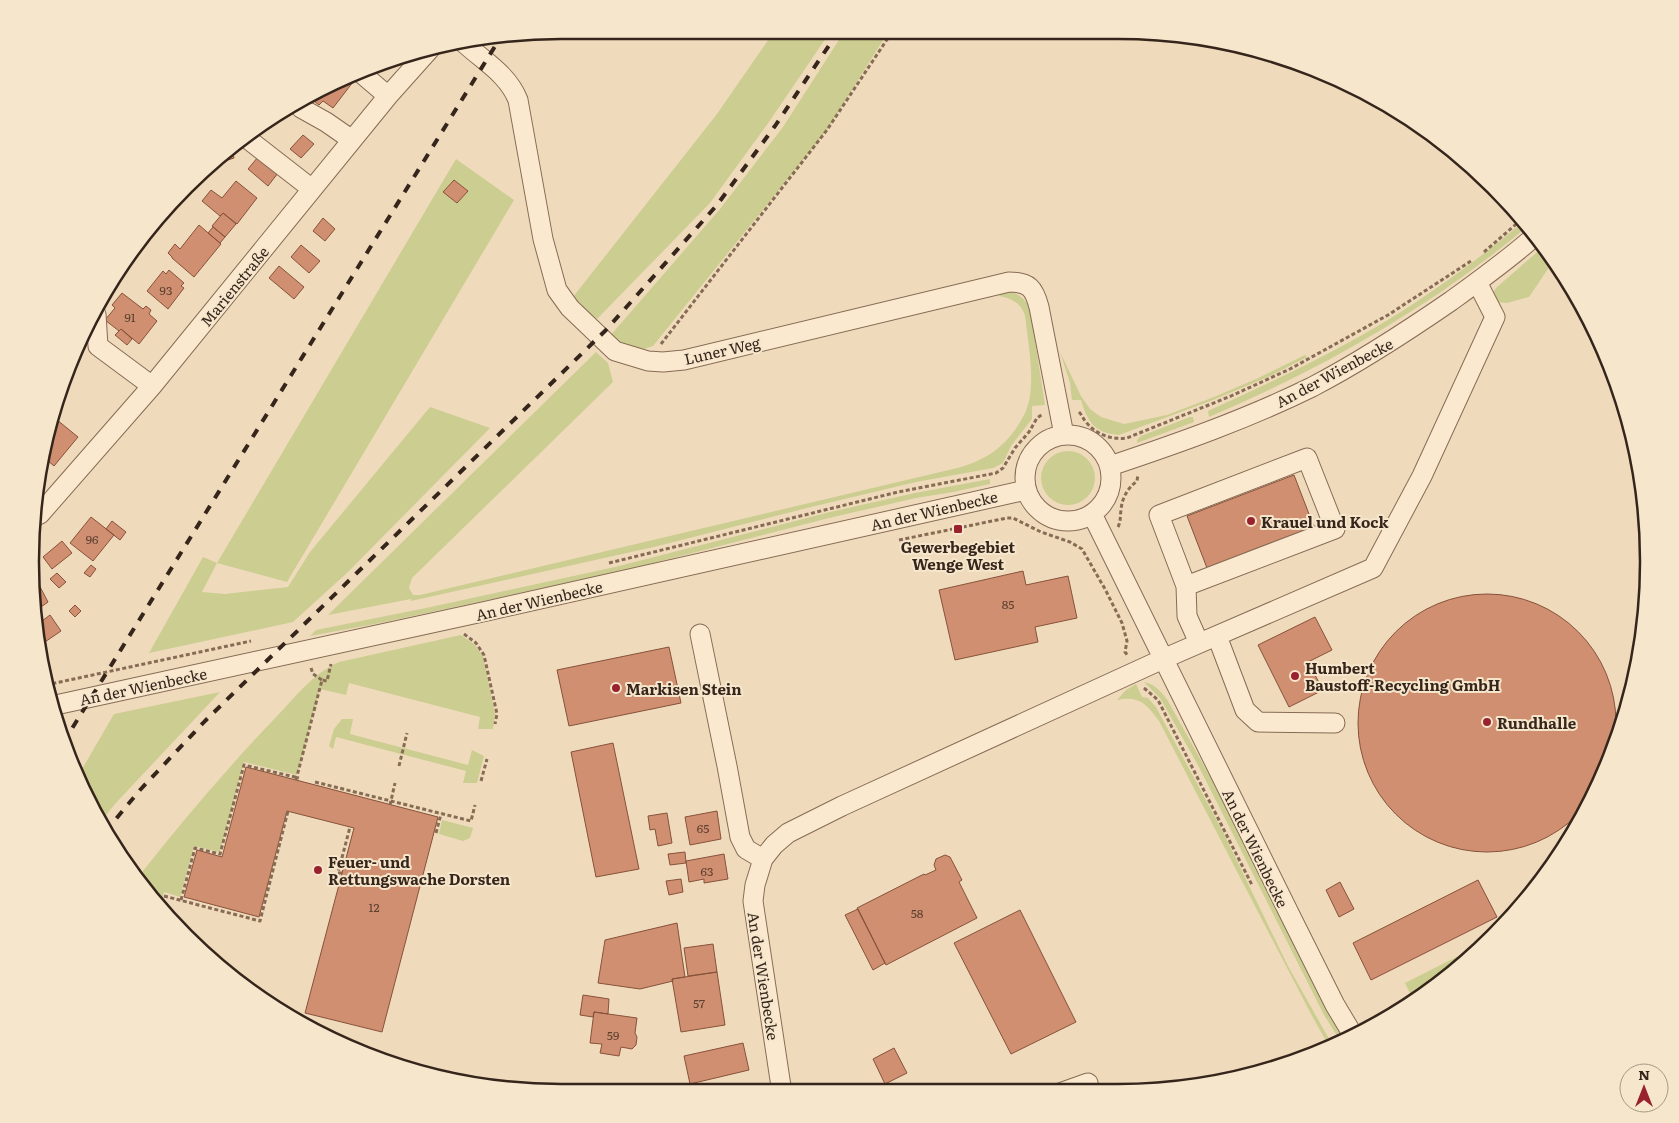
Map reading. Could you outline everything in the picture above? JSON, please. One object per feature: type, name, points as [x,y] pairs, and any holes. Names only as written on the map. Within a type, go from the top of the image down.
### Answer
[{"type":"street","name":"Luner Weg","points":[[469,47],[496,68],[514,90],[518,100],[542,240],[557,290],[570,308],[615,351],[648,361],[684,360],[1009,282],[1024,283],[1032,289],[1040,307],[1064,435]]},
{"type":"street","name":"Marienstraße","points":[[41,513],[152,386],[388,96],[422,58]]},
{"type":"street","points":[[366,77],[388,96]]},
{"type":"street","points":[[301,109],[326,122],[352,140]]},
{"type":"street","points":[[251,141],[312,189]]},
{"type":"street","name":"An der Wienbecke","points":[[1110,466],[1168,447],[1227,424],[1306,389],[1385,346],[1477,282],[1530,240]]},
{"type":"street","points":[[1163,659],[1373,568],[1422,476],[1495,317],[1477,282]]},
{"type":"street","points":[[97,323],[98,346],[152,386]]},
{"type":"street","points":[[1064,435],[1076,435],[1087,439],[1097,445],[1105,454],[1110,466],[1112,479],[1109,493],[1102,505],[1092,514],[1080,520],[1066,521],[1053,518],[1041,512],[1032,502],[1026,490],[1025,475],[1028,460],[1037,448],[1049,439],[1064,435]]},
{"type":"street","points":[[1186,586],[1335,529],[1307,458],[1159,515],[1186,586],[1187,616],[1199,643]]},
{"type":"street","name":"An der Wienbecke","points":[[59,704],[486,612],[1026,490]]},
{"type":"street","name":"An der Wienbecke","points":[[1092,514],[1301,938],[1350,1030]]},
{"type":"street","points":[[700,634],[740,837],[746,848],[764,859]]},
{"type":"street","points":[[1217,636],[1245,710],[1258,722],[1335,723]]},
{"type":"street","name":"An der Wienbecke","points":[[781,1084],[754,908],[758,871],[774,845],[788,833],[826,814],[1163,659]]},
{"type":"path","points":[[648,361],[827,130],[887,39]]},
{"type":"path","points":[[1483,252],[1516,224]]},
{"type":"path","points":[[1074,408],[1081,413],[1086,422],[1106,437],[1127,438],[1231,396],[1290,368],[1388,314],[1476,258]]},
{"type":"path","points":[[604,564],[898,492],[996,473],[1003,468],[1037,418],[1046,412]]},
{"type":"path","points":[[1116,531],[1120,521],[1124,496],[1129,487],[1137,481],[1138,473]]},
{"type":"path","points":[[1008,518],[1013,518],[1082,549],[1122,623],[1127,641],[1125,652],[1135,672],[1144,688],[1158,700],[1256,892]]},
{"type":"path","points":[[459,632],[476,643],[484,655],[497,714],[495,724]]},
{"type":"path","points":[[54,683],[260,639]]},
{"type":"path","points":[[310,664],[313,674],[327,681],[333,659]]},
{"type":"path","points":[[181,900],[195,848],[220,854],[244,765],[297,779],[322,680]]},
{"type":"path","points":[[399,766],[407,733]]},
{"type":"path","points":[[481,781],[486,759]]},
{"type":"path","points":[[315,782],[390,803],[472,821],[475,805]]},
{"type":"path","points":[[390,803],[395,783]]},
{"type":"path","points":[[164,896],[260,921],[288,811]]},
{"type":"path","points":[[436,833],[441,814]]},
{"type":"path","points":[[342,873],[338,873],[350,827]]},
{"type":"green space","points":[[769,39],[825,39],[771,119],[710,203],[597,319],[579,305],[573,297],[717,114]]},
{"type":"green space","points":[[840,39],[884,39],[827,130],[653,346],[644,349],[615,343],[610,336],[720,209],[783,127]]},
{"type":"green space","points":[[456,159],[514,200],[287,582],[217,563]]},
{"type":"green space","points":[[1518,226],[1522,231],[1453,284],[1375,334],[1294,378],[1209,417],[1208,411],[1275,380],[1366,333],[1413,304]]},
{"type":"green space","points":[[1538,251],[1549,267],[1529,297],[1507,303],[1495,302],[1492,295],[1496,288]]},
{"type":"green space","points":[[1002,290],[1011,291],[1018,295],[1030,308],[1045,405],[1032,406],[1032,419],[1011,446],[1003,463],[993,468],[916,482],[658,546],[411,601],[411,599],[328,615],[596,352],[608,363],[613,382],[412,578],[409,588],[413,595],[420,595],[976,462],[995,451],[1011,435],[1024,415],[1030,396],[1031,362],[1024,314],[1020,306],[1015,302],[999,296]]},
{"type":"green space","points":[[1060,352],[1081,396],[1090,409],[1101,417],[1124,424],[1167,415],[1256,379],[1305,355],[1307,357],[1270,376],[1213,400],[1119,435],[1103,432],[1098,429],[1089,420],[1081,400],[1072,400],[1070,383]]},
{"type":"green space","points":[[430,407],[490,428],[348,572],[293,622],[149,653],[203,557],[217,563],[202,592],[225,594],[288,587],[310,552]]},
{"type":"green space","points":[[1193,417],[1194,422],[1137,443],[1141,436]]},
{"type":"green space","points":[[1068,451],[1078,453],[1087,459],[1093,468],[1095,478],[1093,488],[1087,497],[1078,503],[1068,505],[1058,503],[1049,497],[1043,488],[1041,478],[1043,468],[1049,459],[1058,453]]},
{"type":"green space","points":[[990,479],[990,484],[916,498],[829,518],[614,573],[310,636],[316,630],[615,567],[830,512]]},
{"type":"green space","points":[[461,635],[474,644],[483,656],[495,714],[493,729],[478,729],[480,717],[349,683],[346,695],[320,689],[297,775],[244,762],[220,852],[194,846],[180,897],[164,892],[162,899],[142,873],[224,773],[299,692],[322,672],[339,662]]},
{"type":"green space","points":[[1144,682],[1158,689],[1168,701],[1218,791],[1309,976],[1341,1034],[1337,1035],[1324,1015],[1199,767],[1160,698]]},
{"type":"green space","points":[[1136,684],[1142,697],[1148,698],[1156,707],[1222,830],[1288,966],[1329,1039],[1326,1040],[1312,1016],[1159,721],[1147,706],[1137,700],[1117,700],[1126,690]]},
{"type":"green space","points":[[220,692],[105,816],[82,769],[114,714]]},
{"type":"green space","points":[[342,719],[353,719],[350,734],[468,765],[472,750],[484,756],[477,783],[463,783],[466,771],[336,737],[333,749],[329,746],[334,729]]},
{"type":"green space","points":[[442,820],[473,828],[470,838],[463,841],[439,834]]},
{"type":"green space","points":[[1464,953],[1410,994],[1405,983]]},
{"type":"building","points":[[352,83],[333,108],[323,101],[319,105],[314,101]]},
{"type":"building","points":[[303,135],[314,144],[301,158],[290,149]]},
{"type":"building","points":[[258,157],[278,173],[268,186],[248,169]]},
{"type":"building","points":[[454,180],[468,191],[457,203],[443,192]]},
{"type":"building","points":[[236,181],[257,198],[237,224],[223,213],[220,216],[202,201],[211,190],[222,198]]},
{"type":"building","points":[[223,213],[236,224],[225,237],[212,226]]},
{"type":"building","points":[[323,218],[335,229],[325,241],[313,231]]},
{"type":"building","points":[[199,225],[221,244],[194,277],[168,253],[175,244],[180,249]]},
{"type":"building","points":[[213,227],[225,237],[220,243],[208,233]]},
{"type":"building","points":[[301,245],[320,261],[309,273],[291,257]]},
{"type":"building","points":[[279,266],[304,287],[294,299],[269,278]]},
{"type":"building","points":[[169,270],[184,283],[181,286],[184,288],[168,309],[147,291],[163,271],[166,274]]},
{"type":"building","points":[[122,293],[143,309],[146,306],[151,310],[149,314],[157,321],[139,344],[121,329],[119,331],[105,320],[115,308],[112,305]]},
{"type":"building","points":[[121,329],[132,339],[127,345],[115,335]]},
{"type":"building","points":[[58,421],[78,437],[54,466],[49,461]]},
{"type":"building","name":"Krauel und Kock","points":[[1294,475],[1314,527],[1207,568],[1187,516]]},
{"type":"building","points":[[91,517],[114,535],[93,561],[70,543]]},
{"type":"building","points":[[112,521],[126,532],[120,540],[106,529]]},
{"type":"building","points":[[62,541],[72,553],[52,569],[43,557]]},
{"type":"building","points":[[91,565],[96,569],[90,577],[84,573]]},
{"type":"building","points":[[1023,571],[1026,585],[1068,576],[1077,618],[1035,627],[1038,642],[955,660],[939,590]]},
{"type":"building","points":[[57,573],[66,582],[59,588],[50,579]]},
{"type":"building","points":[[40,586],[48,602],[41,607],[40,596]]},
{"type":"building","name":"Rundhalle","points":[[1474,594],[1500,594],[1525,599],[1548,609],[1569,623],[1587,641],[1601,662],[1611,685],[1616,710],[1613,730],[1586,793],[1571,821],[1548,837],[1525,847],[1500,852],[1474,852],[1449,847],[1426,837],[1405,823],[1387,805],[1373,784],[1363,761],[1358,736],[1358,710],[1363,685],[1373,662],[1387,641],[1405,623],[1426,609],[1449,599]]},
{"type":"building","points":[[75,605],[81,611],[75,617],[69,611]]},
{"type":"building","points":[[50,615],[61,631],[45,642],[42,621]]},
{"type":"building","name":"Humbert Baustoff-Recycling GmbH","points":[[1315,617],[1332,650],[1308,662],[1323,690],[1289,707],[1258,645]]},
{"type":"building","points":[[669,647],[681,703],[569,726],[557,670]]},
{"type":"building","points":[[613,743],[639,869],[596,877],[571,752]]},
{"type":"building","name":"Feuer- und Rettungswache Dorsten","points":[[246,767],[438,817],[382,1032],[305,1013],[354,828],[287,811],[259,917],[184,897],[197,850],[222,857]]},
{"type":"building","points":[[717,811],[721,839],[690,845],[685,817]]},
{"type":"building","points":[[667,813],[672,843],[658,846],[655,829],[650,830],[648,816]]},
{"type":"building","points":[[685,852],[686,863],[670,865],[668,854]]},
{"type":"building","points":[[724,854],[728,879],[704,883],[704,879],[689,882],[686,861]]},
{"type":"building","points":[[945,855],[950,857],[962,880],[959,882],[977,918],[886,965],[857,908],[924,874],[936,870],[934,865],[936,859]]},
{"type":"building","points":[[681,879],[683,892],[669,895],[666,881]]},
{"type":"building","points":[[1478,880],[1497,917],[1371,980],[1353,943]]},
{"type":"building","points":[[1340,882],[1354,909],[1339,917],[1326,890]]},
{"type":"building","points":[[858,909],[885,963],[873,970],[845,915]]},
{"type":"building","points":[[1020,910],[1076,1022],[1011,1054],[954,943]]},
{"type":"building","points":[[677,923],[685,977],[640,989],[598,983],[605,940]]},
{"type":"building","points":[[713,944],[717,972],[688,976],[684,948]]},
{"type":"building","points":[[717,972],[725,1025],[681,1032],[672,979]]},
{"type":"building","points":[[583,995],[609,999],[608,1014],[594,1012],[593,1017],[580,1015]]},
{"type":"building","points":[[594,1012],[637,1018],[636,1045],[632,1049],[621,1047],[619,1056],[600,1053],[602,1044],[590,1043]]},
{"type":"building","points":[[743,1043],[749,1070],[690,1084],[684,1056]]},
{"type":"building","points":[[894,1048],[907,1073],[885,1084],[873,1059]]},
{"type":"railway","points":[[110,825],[140,790],[205,721],[606,330],[717,205],[775,126],[833,39]]},
{"type":"railway","points":[[68,735],[497,43]]},
{"type":"place","name":"Krauel und Kock","points":[[1251,521]]},
{"type":"place","name":"Gewerbegebiet Wenge West","points":[[958,529]]},
{"type":"place","name":"Humbert Baustoff-Recycling GmbH","points":[[1295,676]]},
{"type":"place","name":"Markisen Stein","points":[[616,688]]},
{"type":"place","name":"Rundhalle","points":[[1487,722]]},
{"type":"place","name":"Feuer- und Rettungswache Dorsten","points":[[318,870]]}]
